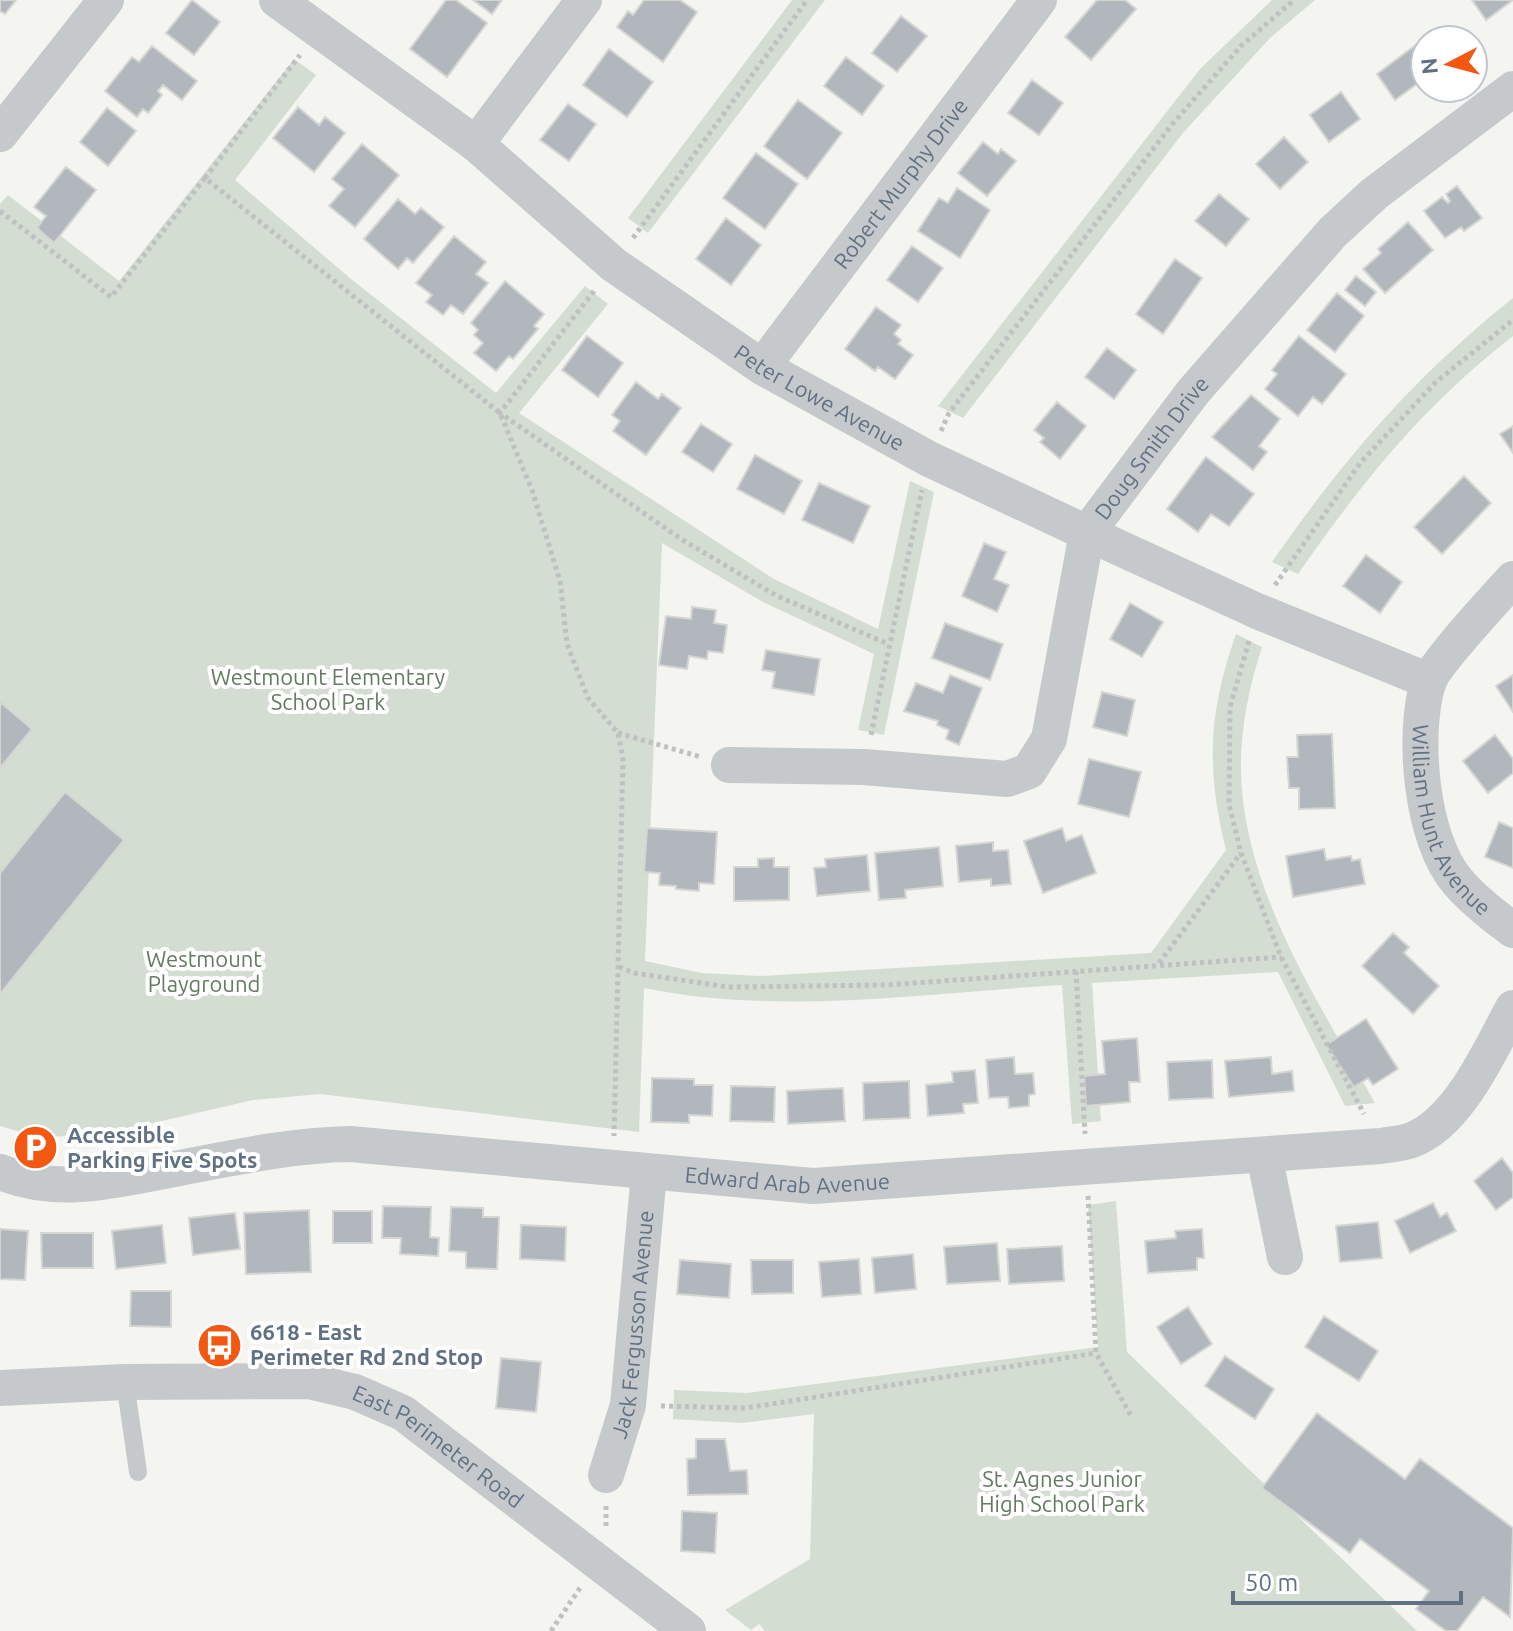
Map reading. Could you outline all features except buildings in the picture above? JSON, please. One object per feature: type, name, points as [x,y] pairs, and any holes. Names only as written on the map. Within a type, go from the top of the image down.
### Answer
[{"type":"street","points":[[0,134],[106,0]]},
{"type":"street","name":"Peter Lowe Avenue","points":[[277,0],[476,144],[614,265],[762,367],[929,459],[1257,611],[1429,681]]},
{"type":"street","points":[[476,144],[584,0]]},
{"type":"street","name":"Robert Murphy Drive","points":[[762,367],[1039,0]]},
{"type":"street","name":"Doug Smith Drive","points":[[729,765],[864,767],[1007,779],[1029,771],[1049,739],[1087,533],[1193,392],[1332,233],[1374,194],[1513,89]]},
{"type":"street","points":[[1429,681],[1513,579]]},
{"type":"street","name":"William Hunt Avenue","points":[[1429,681],[1422,734],[1422,788],[1435,838],[1456,880],[1513,930]]},
{"type":"street","name":"Edward Arab Avenue","points":[[0,1172],[21,1181],[63,1187],[100,1183],[275,1150],[350,1144],[813,1186],[1381,1146],[1413,1140],[1458,1101],[1473,1081],[1513,1008]]},
{"type":"street","points":[[1264,1155],[1285,1257]]},
{"type":"street","name":"Jack Fergusson Avenue","points":[[606,1475],[628,1405],[649,1173]]},
{"type":"street","name":"East Perimeter Road","points":[[0,1388],[125,1382],[309,1381],[355,1392],[403,1413],[472,1469],[606,1565],[688,1631]]},
{"type":"lane","points":[[125,1382],[138,1472]]},
{"type":"path","points":[[500,413],[614,265],[807,0]]},
{"type":"path","points":[[864,767],[929,459],[949,413],[1174,122],[1241,46],[1294,0]]},
{"type":"path","points":[[0,211],[111,297],[318,30]]},
{"type":"path","points":[[205,178],[500,413],[681,539],[777,596],[888,644]]},
{"type":"path","points":[[1381,1146],[1281,957],[1241,853],[1229,804],[1230,707],[1257,611],[1361,462],[1436,382],[1513,320]]},
{"type":"path","points":[[500,413],[532,490],[560,581],[567,644],[588,698],[618,733],[623,759],[613,1169]]},
{"type":"path","points":[[618,733],[729,765]]},
{"type":"path","points":[[1158,964],[1241,853]]},
{"type":"path","points":[[619,967],[634,973],[728,987],[886,985],[1281,957]]},
{"type":"path","points":[[628,1405],[746,1408],[1096,1353]]},
{"type":"path","points":[[551,1631],[558,1615],[583,1585],[606,1565],[606,1475]]},
{"type":"green space","points":[[792,0],[825,0],[648,233],[628,218]]},
{"type":"green space","points":[[1272,0],[1315,0],[1270,38],[1183,133],[963,418],[938,406],[1200,69]]},
{"type":"green space","name":"Westmount Elementary School Park","points":[[294,59],[316,75],[235,180],[351,279],[496,393],[585,286],[608,304],[519,413],[774,579],[878,629],[910,481],[934,492],[884,735],[858,730],[874,654],[763,602],[662,543],[645,961],[702,973],[760,976],[1151,953],[1226,850],[1215,793],[1213,741],[1220,690],[1236,634],[1262,647],[1246,709],[1241,756],[1245,817],[1255,860],[1288,945],[1375,1103],[1345,1106],[1278,972],[1092,983],[1101,1121],[1072,1124],[1062,985],[905,997],[800,1001],[696,996],[644,988],[639,1132],[320,1094],[253,1100],[101,1135],[38,1137],[0,1126],[0,204],[8,195],[119,281]]},
{"type":"green space","points":[[1513,298],[1513,336],[1422,418],[1346,507],[1298,574],[1272,562],[1354,453],[1383,420],[1444,358]]},
{"type":"green space","name":"St. Agnes Junior High School Park","points":[[1116,1201],[1127,1352],[1417,1631],[765,1631],[759,1624],[751,1630],[725,1610],[810,1559],[814,1414],[742,1423],[673,1419],[674,1390],[747,1393],[1098,1347],[1088,1205]]},
{"type":"place","name":"Accessible Parking Five Spots","points":[[36,1148]]},
{"type":"place","name":"6618 - East Perimeter Rd 2nd Stop","points":[[219,1345]]},
{"type":"park label","name":"Westmount Playground","points":[[204,972]]}]
